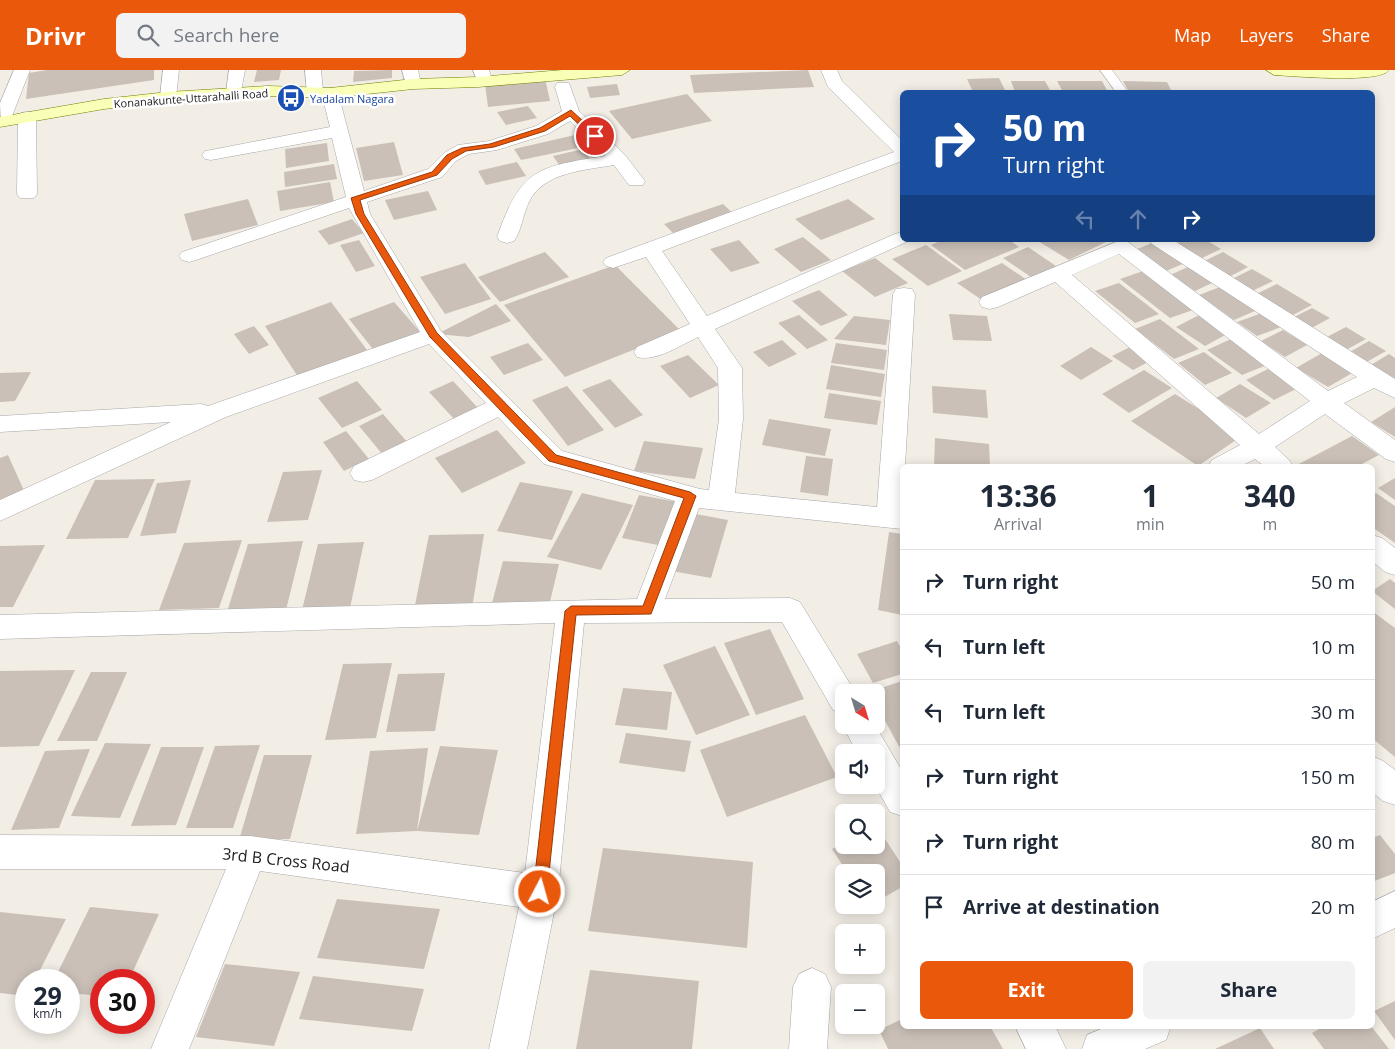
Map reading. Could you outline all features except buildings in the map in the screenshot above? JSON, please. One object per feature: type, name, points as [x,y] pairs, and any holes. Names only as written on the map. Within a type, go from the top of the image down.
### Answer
[{"type":"main road","name":"Konanakunte-Uttarahalli Road","points":[[1,121],[168,97],[234,93],[322,93],[411,77],[622,70]]},
{"type":"main road","points":[[1274,70],[1302,73],[1381,70]]},
{"type":"street","points":[[1,121],[22,70]]},
{"type":"street","points":[[168,97],[172,70]]},
{"type":"street","points":[[234,93],[237,70]]},
{"type":"street","points":[[314,70],[339,131],[360,214],[433,335],[553,458],[690,496],[720,501],[896,519],[904,294]]},
{"type":"street","points":[[829,70],[834,83],[900,148]]},
{"type":"street","points":[[563,87],[571,113],[619,159],[636,181]]},
{"type":"street","points":[[189,256],[355,198],[435,173],[450,157],[464,150],[491,146],[542,130],[571,113]]},
{"type":"street","points":[[27,117],[27,194]]},
{"type":"street","points":[[212,155],[339,131]]},
{"type":"street","points":[[613,262],[900,156]]},
{"type":"street","points":[[507,237],[524,192],[534,181],[548,174],[619,159]]},
{"type":"street","points":[[645,352],[703,324],[900,239]]},
{"type":"street","points":[[1162,242],[1395,390]]},
{"type":"street","points":[[990,302],[1126,243],[1326,402],[1395,453]]},
{"type":"street","points":[[651,249],[703,324],[730,368],[732,419],[720,501]]},
{"type":"street","points":[[1058,274],[1278,464]]},
{"type":"street","points":[[0,512],[217,412],[433,335]]},
{"type":"street","points":[[1225,464],[1257,447],[1326,402],[1376,377]]},
{"type":"street","points":[[363,473],[502,405]]},
{"type":"street","points":[[0,424],[217,412]]},
{"type":"street","points":[[647,610],[690,496]]},
{"type":"street","points":[[1375,547],[1395,564]]},
{"type":"street","points":[[0,627],[571,611],[790,610],[835,686]]},
{"type":"street","points":[[508,1049],[540,892],[571,611]]},
{"type":"street","points":[[885,772],[900,798]]},
{"type":"street","points":[[1375,773],[1395,790]]},
{"type":"street","name":"3rd B Cross Road","points":[[0,853],[250,853],[540,892]]},
{"type":"street","points":[[170,1049],[250,853]]},
{"type":"street","points":[[1375,919],[1395,909]]},
{"type":"street","points":[[808,1049],[812,987]]},
{"type":"street","points":[[1036,1029],[1047,1049]]},
{"type":"street","points":[[1101,1049],[1145,1029]]},
{"type":"lane","points":[[1106,70],[1121,90]]},
{"type":"place","name":"Yadalam Nagara","points":[[291,98]]},
{"type":"route","points":[[540,892],[571,611],[647,610],[690,496],[553,458],[433,335],[360,214],[355,198],[435,173],[450,157],[464,150],[491,146],[542,130],[571,113],[595,136]]}]
